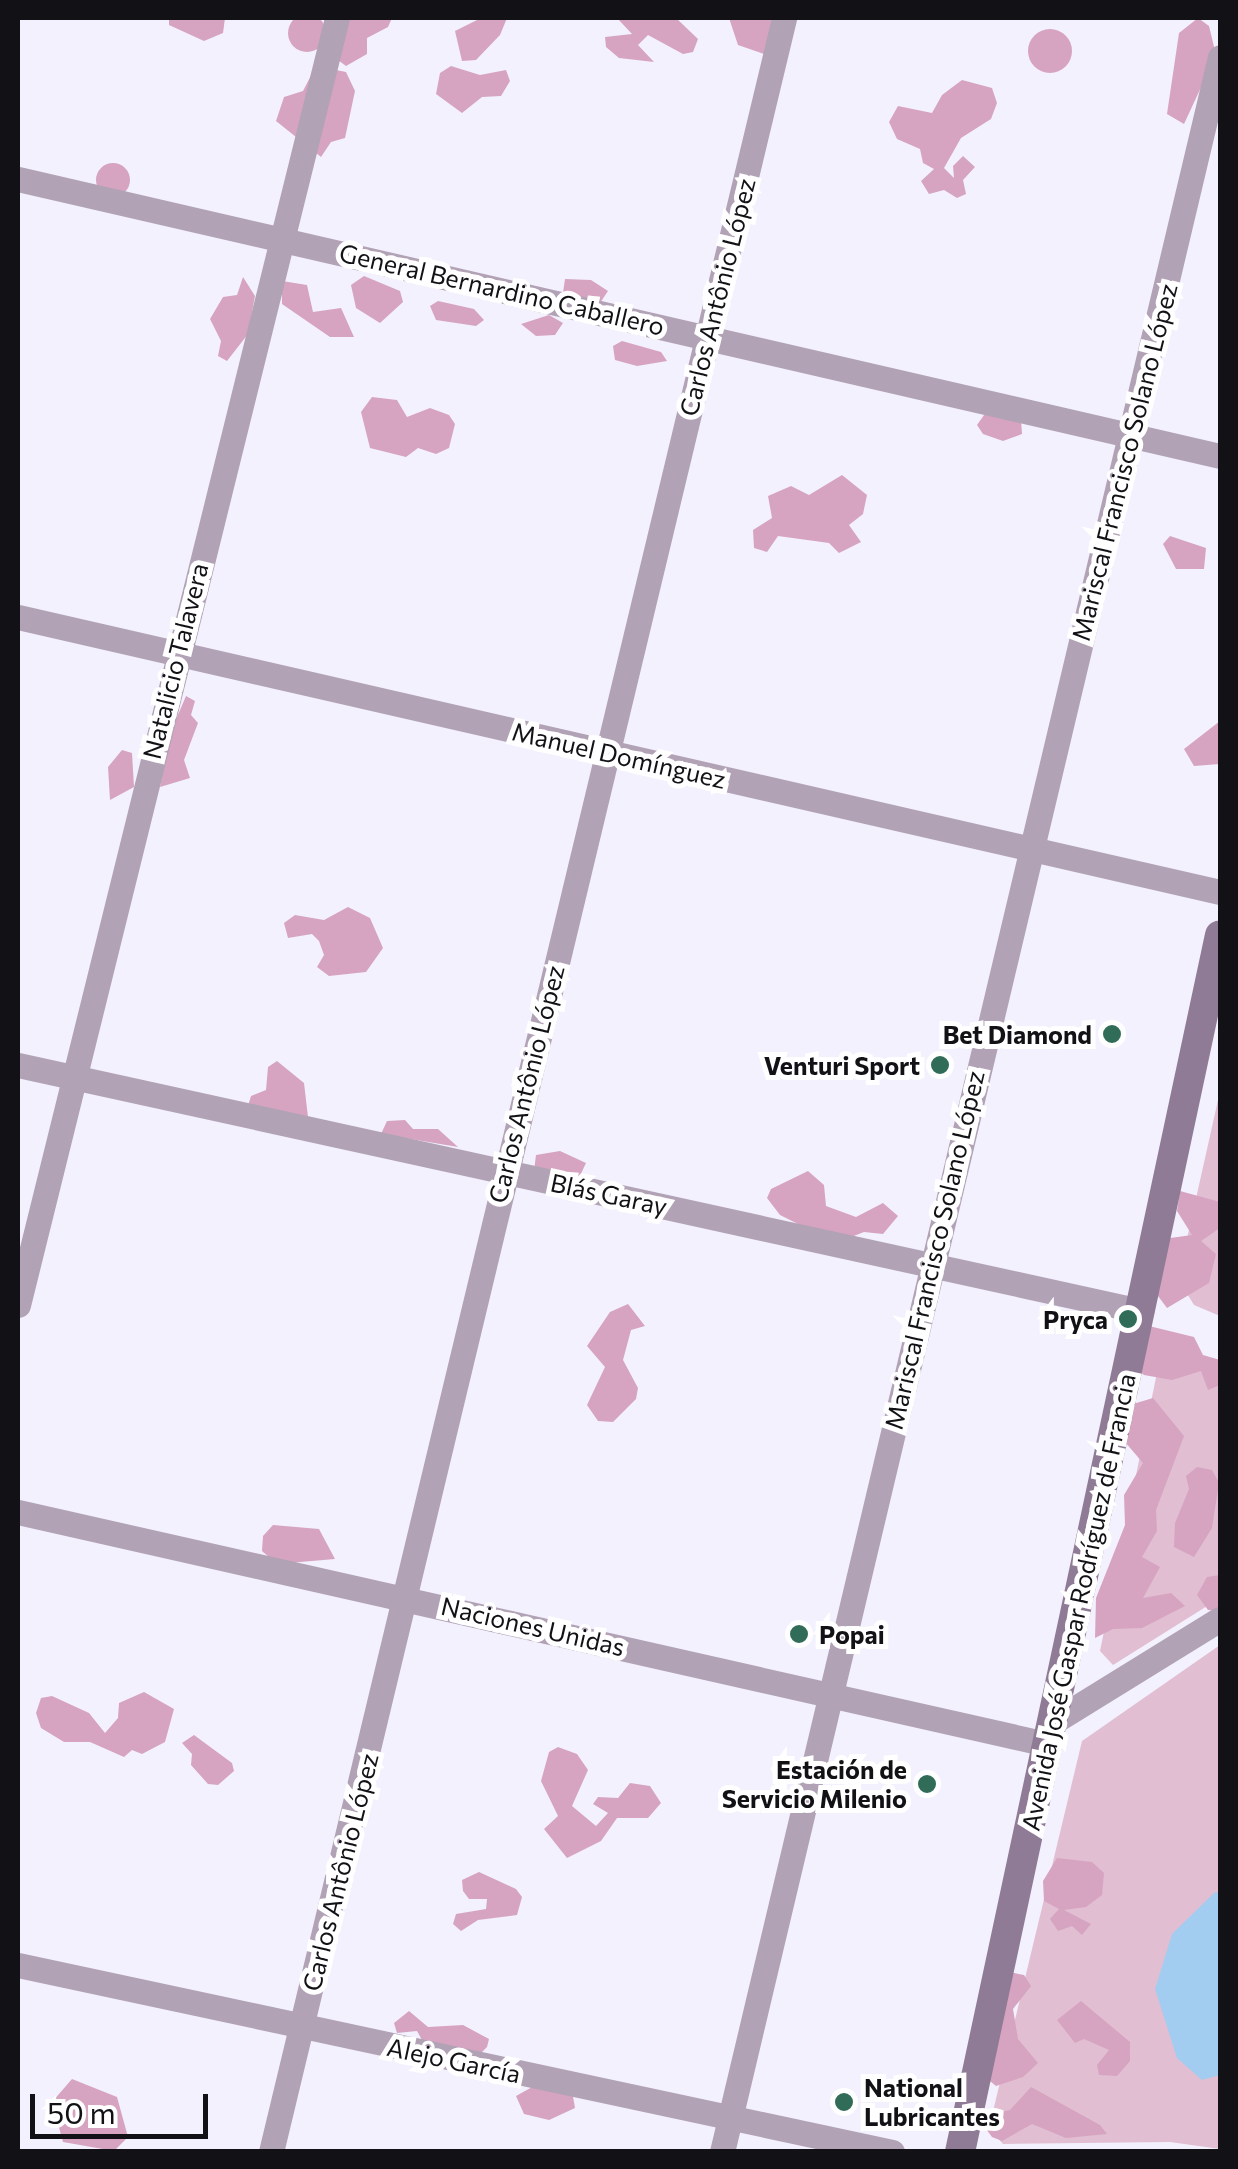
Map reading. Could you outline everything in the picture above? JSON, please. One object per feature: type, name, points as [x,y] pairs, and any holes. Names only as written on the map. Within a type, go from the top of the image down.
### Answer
[{"type":"main road","name":"Avenida José Gaspar Rodríguez de Francia","points":[[960,2152],[1220,935]]},
{"type":"street","name":"Natalicio Talavera","points":[[18,1305],[176,654],[337,18]]},
{"type":"street","name":"Carlos Antônio López","points":[[272,2152],[504,1172],[784,18]]},
{"type":"street","name":"Mariscal Francisco Solano López","points":[[722,2152],[929,1264],[1220,57]]},
{"type":"street","name":"General Bernardino Caballero","points":[[18,179],[1220,456]]},
{"type":"street","name":"Manuel Domínguez","points":[[18,617],[1220,892]]},
{"type":"street","name":"Blás Garay","points":[[18,1065],[1142,1311]]},
{"type":"street","name":"Naciones Unidas","points":[[18,1512],[830,1693],[1050,1733]]},
{"type":"street","points":[[1050,1733],[1220,1619]]},
{"type":"street","name":"Alejo García","points":[[18,1964],[892,2152]]},
{"type":"shaded area","points":[[307,14],[321,19],[326,33],[321,47],[307,52],[293,47],[288,33],[293,19]]},
{"type":"shaded area","points":[[169,18],[225,18],[223,33],[204,41],[169,25]]},
{"type":"shaded area","points":[[336,18],[392,18],[388,27],[367,38],[367,54],[346,66],[338,60]]},
{"type":"shaded area","points":[[481,18],[507,18],[500,35],[476,60],[462,61],[455,31]]},
{"type":"shaded area","points":[[617,18],[676,18],[698,39],[693,52],[683,54],[648,35],[638,45],[654,62],[619,58],[606,47],[605,37],[632,34]]},
{"type":"shaded area","points":[[729,18],[777,18],[764,54],[738,45]]},
{"type":"shaded area","points":[[1198,18],[1209,26],[1216,55],[1184,124],[1167,114],[1179,33]]},
{"type":"shaded area","points":[[1050,29],[1066,35],[1072,51],[1066,67],[1050,73],[1034,67],[1028,51],[1034,35]]},
{"type":"shaded area","points":[[316,66],[346,72],[355,91],[345,138],[331,142],[321,157],[276,121],[284,97],[303,91]]},
{"type":"shaded area","points":[[451,66],[480,75],[506,70],[510,81],[501,96],[482,97],[462,113],[436,94],[440,73]]},
{"type":"shaded area","points":[[962,80],[992,88],[997,103],[991,119],[961,138],[944,168],[954,178],[953,166],[963,156],[975,167],[963,180],[966,194],[957,198],[944,190],[929,194],[921,181],[934,169],[923,163],[920,149],[897,139],[889,122],[898,106],[932,113],[942,95]]},
{"type":"shaded area","points":[[113,163],[125,168],[130,180],[125,192],[113,197],[101,192],[96,180],[101,168]]},
{"type":"shaded area","points":[[364,276],[400,291],[403,302],[380,323],[356,308],[351,285]]},
{"type":"shaded area","points":[[243,277],[255,296],[248,334],[227,361],[218,356],[221,341],[210,319],[223,297],[237,295]]},
{"type":"shaded area","points":[[565,279],[591,280],[608,291],[600,303],[563,293]]},
{"type":"shaded area","points":[[282,281],[307,285],[313,312],[341,308],[354,337],[330,337],[282,304]]},
{"type":"shaded area","points":[[438,301],[474,309],[484,320],[476,326],[436,320],[430,306]]},
{"type":"shaded area","points":[[549,315],[563,323],[555,335],[536,336],[521,324]]},
{"type":"shaded area","points":[[622,341],[661,352],[667,361],[637,366],[615,360],[613,346]]},
{"type":"shaded area","points":[[372,397],[397,400],[407,417],[430,408],[449,415],[455,424],[449,448],[436,454],[418,448],[406,457],[370,448],[361,412]]},
{"type":"shaded area","points":[[989,408],[1021,420],[1022,434],[1003,441],[983,434],[977,425]]},
{"type":"shaded area","points":[[842,475],[867,495],[863,514],[849,525],[861,542],[839,553],[829,543],[778,536],[767,552],[754,548],[753,530],[772,518],[768,496],[791,486],[809,495]]},
{"type":"shaded area","points":[[1170,536],[1206,548],[1204,569],[1176,569],[1163,544]]},
{"type":"shaded area","points":[[186,696],[195,701],[191,715],[198,723],[184,760],[190,778],[160,787],[169,736]]},
{"type":"shaded area","points":[[1220,721],[1220,764],[1194,766],[1184,749]]},
{"type":"shaded area","points":[[122,750],[132,753],[134,787],[110,800],[108,767]]},
{"type":"shaded area","points":[[348,907],[370,918],[383,948],[366,972],[329,976],[317,967],[324,955],[319,941],[312,934],[288,938],[284,923],[295,915],[324,920]]},
{"type":"shaded area","points":[[277,1061],[304,1083],[308,1117],[248,1106],[251,1096],[266,1090],[268,1067]]},
{"type":"shaded area","points":[[1220,1091],[1220,1316],[1194,1305],[1178,1279]]},
{"type":"shaded area","points":[[405,1120],[413,1129],[438,1129],[458,1147],[381,1134],[387,1121]]},
{"type":"shaded area","points":[[560,1151],[586,1163],[578,1180],[534,1171],[536,1155]]},
{"type":"shaded area","points":[[808,1171],[824,1185],[826,1206],[856,1217],[883,1203],[898,1216],[883,1234],[864,1232],[836,1243],[780,1215],[767,1198],[771,1189]]},
{"type":"shaded area","points":[[1180,1191],[1220,1202],[1220,1228],[1201,1241],[1216,1254],[1209,1283],[1167,1308],[1155,1292],[1163,1239],[1192,1235],[1177,1211]]},
{"type":"shaded area","points":[[628,1304],[645,1326],[631,1330],[623,1360],[638,1388],[636,1399],[613,1422],[598,1421],[587,1405],[605,1367],[587,1346],[610,1312]]},
{"type":"shaded area","points":[[1149,1326],[1194,1337],[1203,1355],[1220,1360],[1220,1385],[1208,1390],[1201,1371],[1172,1380],[1144,1375],[1136,1369]]},
{"type":"shaded area","points":[[1160,1358],[1220,1369],[1220,1598],[1113,1665],[1100,1651]]},
{"type":"shaded area","points":[[1153,1398],[1184,1436],[1156,1510],[1157,1531],[1142,1557],[1160,1567],[1143,1598],[1171,1593],[1185,1606],[1142,1628],[1113,1629],[1095,1638],[1096,1598],[1125,1525],[1124,1495],[1143,1463],[1119,1435],[1133,1404]]},
{"type":"shaded area","points":[[1197,1467],[1212,1470],[1219,1483],[1212,1528],[1194,1557],[1174,1547],[1175,1523],[1189,1489],[1186,1476]]},
{"type":"shaded area","points":[[273,1525],[319,1529],[335,1559],[277,1564],[262,1551],[263,1536]]},
{"type":"shaded area","points":[[1220,1575],[1220,1611],[1208,1610],[1197,1595],[1207,1577]]},
{"type":"shaded area","points":[[1220,1645],[1220,2149],[1170,2142],[1003,2144],[989,2128],[1082,1741]]},
{"type":"shaded area","points":[[144,1692],[174,1709],[165,1742],[142,1754],[132,1750],[124,1757],[90,1742],[64,1742],[41,1728],[36,1713],[41,1698],[52,1696],[89,1713],[105,1733],[118,1718],[119,1703]]},
{"type":"shaded area","points":[[194,1735],[232,1763],[234,1771],[218,1785],[208,1784],[191,1765],[192,1754],[182,1743]]},
{"type":"shaded area","points":[[558,1747],[577,1754],[588,1770],[572,1806],[596,1826],[608,1813],[593,1804],[598,1797],[618,1798],[630,1783],[650,1786],[661,1803],[648,1818],[617,1818],[601,1841],[567,1858],[544,1829],[558,1816],[541,1781],[549,1752]]},
{"type":"shaded area","points":[[1057,1858],[1092,1862],[1104,1873],[1102,1895],[1086,1907],[1064,1910],[1091,1924],[1082,1935],[1072,1926],[1058,1931],[1050,1919],[1059,1909],[1044,1901],[1043,1881]]},
{"type":"shaded area","points":[[479,1872],[516,1889],[522,1897],[517,1915],[478,1920],[461,1931],[453,1924],[456,1914],[486,1909],[487,1899],[469,1899],[463,1891],[462,1880]]},
{"type":"shaded area","points":[[1004,1971],[1024,1975],[1031,1986],[1013,2009],[1018,2039],[1038,2063],[1023,2077],[996,2086],[980,2073]]},
{"type":"shaded area","points":[[1081,2001],[1130,2042],[1130,2061],[1117,2076],[1099,2075],[1097,2065],[1109,2050],[1084,2039],[1075,2043],[1057,2020]]},
{"type":"shaded area","points":[[409,2011],[428,2027],[463,2025],[489,2039],[487,2047],[480,2054],[422,2040],[417,2031],[397,2033],[394,2023]]},
{"type":"shaded area","points":[[72,2079],[117,2097],[128,2137],[114,2151],[63,2142],[52,2102]]},
{"type":"shaded area","points":[[534,2086],[572,2091],[575,2108],[549,2120],[524,2114],[516,2096]]},
{"type":"shaded area","points":[[1031,2087],[1100,2125],[1107,2134],[1066,2138],[1032,2124],[1002,2141],[992,2137],[986,2129],[990,2114],[1010,2110]]},
{"type":"water","points":[[1215,1892],[1220,1893],[1220,2075],[1202,2080],[1177,2058],[1155,1989],[1172,1934]]},
{"type":"place","name":"Bet Diamond","points":[[1112,1034]]},
{"type":"place","name":"Venturi Sport","points":[[940,1065]]},
{"type":"place","name":"Pryca","points":[[1128,1319]]},
{"type":"place","name":"Popai","points":[[799,1634]]},
{"type":"place","name":"Estación de Servicio Milenio","points":[[927,1784]]},
{"type":"place","name":"National Lubricantes","points":[[844,2102]]}]
